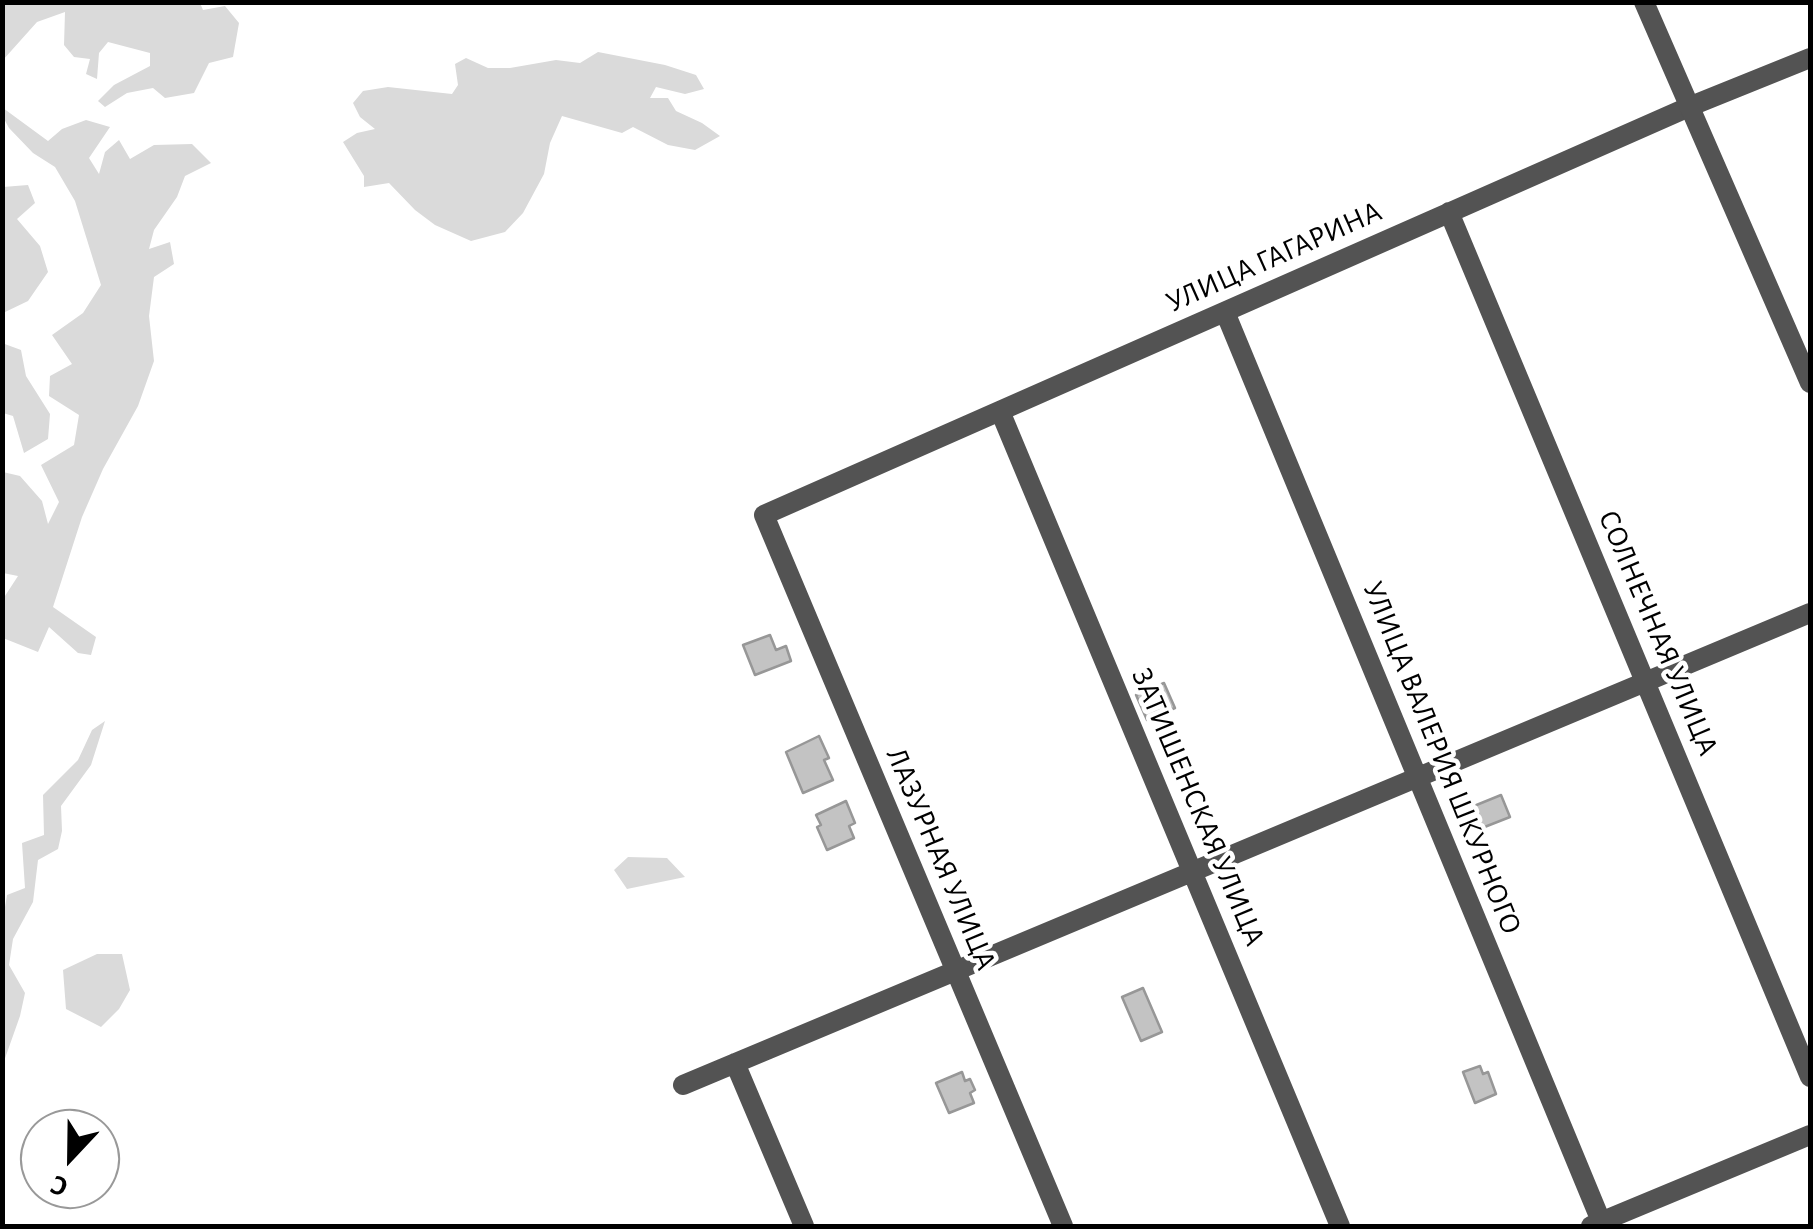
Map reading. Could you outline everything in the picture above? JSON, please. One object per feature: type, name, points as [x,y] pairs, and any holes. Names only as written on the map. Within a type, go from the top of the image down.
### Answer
[{"type":"street","points":[[1644,2],[1810,382]]},
{"type":"street","name":"УЛИЦА ГАГАРИНА","points":[[764,515],[1691,106],[1810,58]]},
{"type":"street","name":"СОЛНЕЧНАЯ УЛИЦА","points":[[1450,212],[1810,1077]]},
{"type":"street","name":"УЛИЦА ВАЛЕРИЯ ШКУРНОГО","points":[[1225,312],[1598,1225]]},
{"type":"street","name":"ЗАТИШЕНСКАЯ УЛИЦА","points":[[1000,410],[1340,1226]]},
{"type":"street","name":"ЛАЗУРНАЯ УЛИЦА","points":[[764,515],[1063,1226]]},
{"type":"street","points":[[683,1085],[1810,613]]},
{"type":"street","points":[[735,1062],[804,1226]]},
{"type":"street","points":[[1598,1225],[1810,1135]]},
{"type":"shaded area","points":[[2,3],[200,3],[203,10],[225,6],[239,23],[233,57],[209,63],[194,93],[165,98],[153,88],[127,93],[105,107],[98,101],[114,85],[150,66],[150,53],[108,42],[99,53],[97,79],[86,74],[90,59],[74,57],[64,45],[65,12],[37,22],[3,60]]},
{"type":"shaded area","points":[[598,52],[696,75],[704,89],[685,94],[656,87],[650,98],[668,98],[676,111],[720,136],[695,150],[668,145],[633,127],[622,133],[562,116],[550,143],[544,174],[523,213],[505,232],[471,241],[435,225],[389,183],[364,187],[364,176],[343,142],[357,133],[375,129],[360,117],[353,103],[363,91],[388,87],[452,94],[458,85],[455,64],[466,58],[488,68],[510,68],[556,60],[580,63]]},
{"type":"shaded area","points":[[3,108],[48,141],[62,129],[86,120],[110,127],[89,158],[99,174],[105,152],[119,140],[130,159],[154,145],[192,144],[211,163],[185,176],[177,197],[154,230],[149,249],[170,242],[174,264],[154,277],[149,316],[154,361],[138,406],[82,517],[53,607],[96,637],[91,655],[78,653],[49,627],[38,652],[3,638],[3,599],[18,576],[3,573],[3,472],[20,476],[42,501],[48,524],[59,502],[41,465],[74,445],[79,415],[49,396],[50,376],[72,364],[52,335],[83,313],[101,285],[75,201],[55,167],[33,153],[9,128]]},
{"type":"shaded area","points":[[28,185],[35,203],[17,219],[40,246],[48,272],[28,301],[3,313],[3,187]]},
{"type":"shaded area","points":[[2,343],[21,350],[26,376],[50,414],[48,439],[24,453],[13,416],[3,413]]},
{"type":"shaded area","points":[[105,721],[91,765],[61,806],[58,849],[38,860],[33,902],[13,939],[9,965],[25,993],[3,1064],[3,919],[7,895],[25,888],[22,843],[44,835],[43,795],[78,760],[92,730]]},
{"type":"shaded area","points":[[628,857],[667,858],[685,877],[627,889],[614,870]]},
{"type":"shaded area","points":[[97,954],[122,954],[130,990],[119,1009],[101,1027],[66,1009],[63,970]]},
{"type":"building","points":[[770,635],[776,650],[786,646],[791,661],[755,675],[743,645]]},
{"type":"building","points":[[1164,683],[1175,708],[1147,720],[1136,695]]},
{"type":"building","points":[[819,736],[833,780],[803,793],[786,752]]},
{"type":"building","points":[[1501,795],[1510,817],[1482,828],[1474,806]]},
{"type":"building","points":[[846,801],[855,823],[849,826],[854,838],[827,850],[816,815]]},
{"type":"building","points":[[1143,988],[1162,1032],[1141,1041],[1122,997]]},
{"type":"building","points":[[1480,1066],[1483,1074],[1488,1072],[1496,1094],[1475,1103],[1463,1072]]},
{"type":"building","points":[[962,1072],[975,1090],[970,1093],[974,1103],[949,1113],[936,1083]]}]
